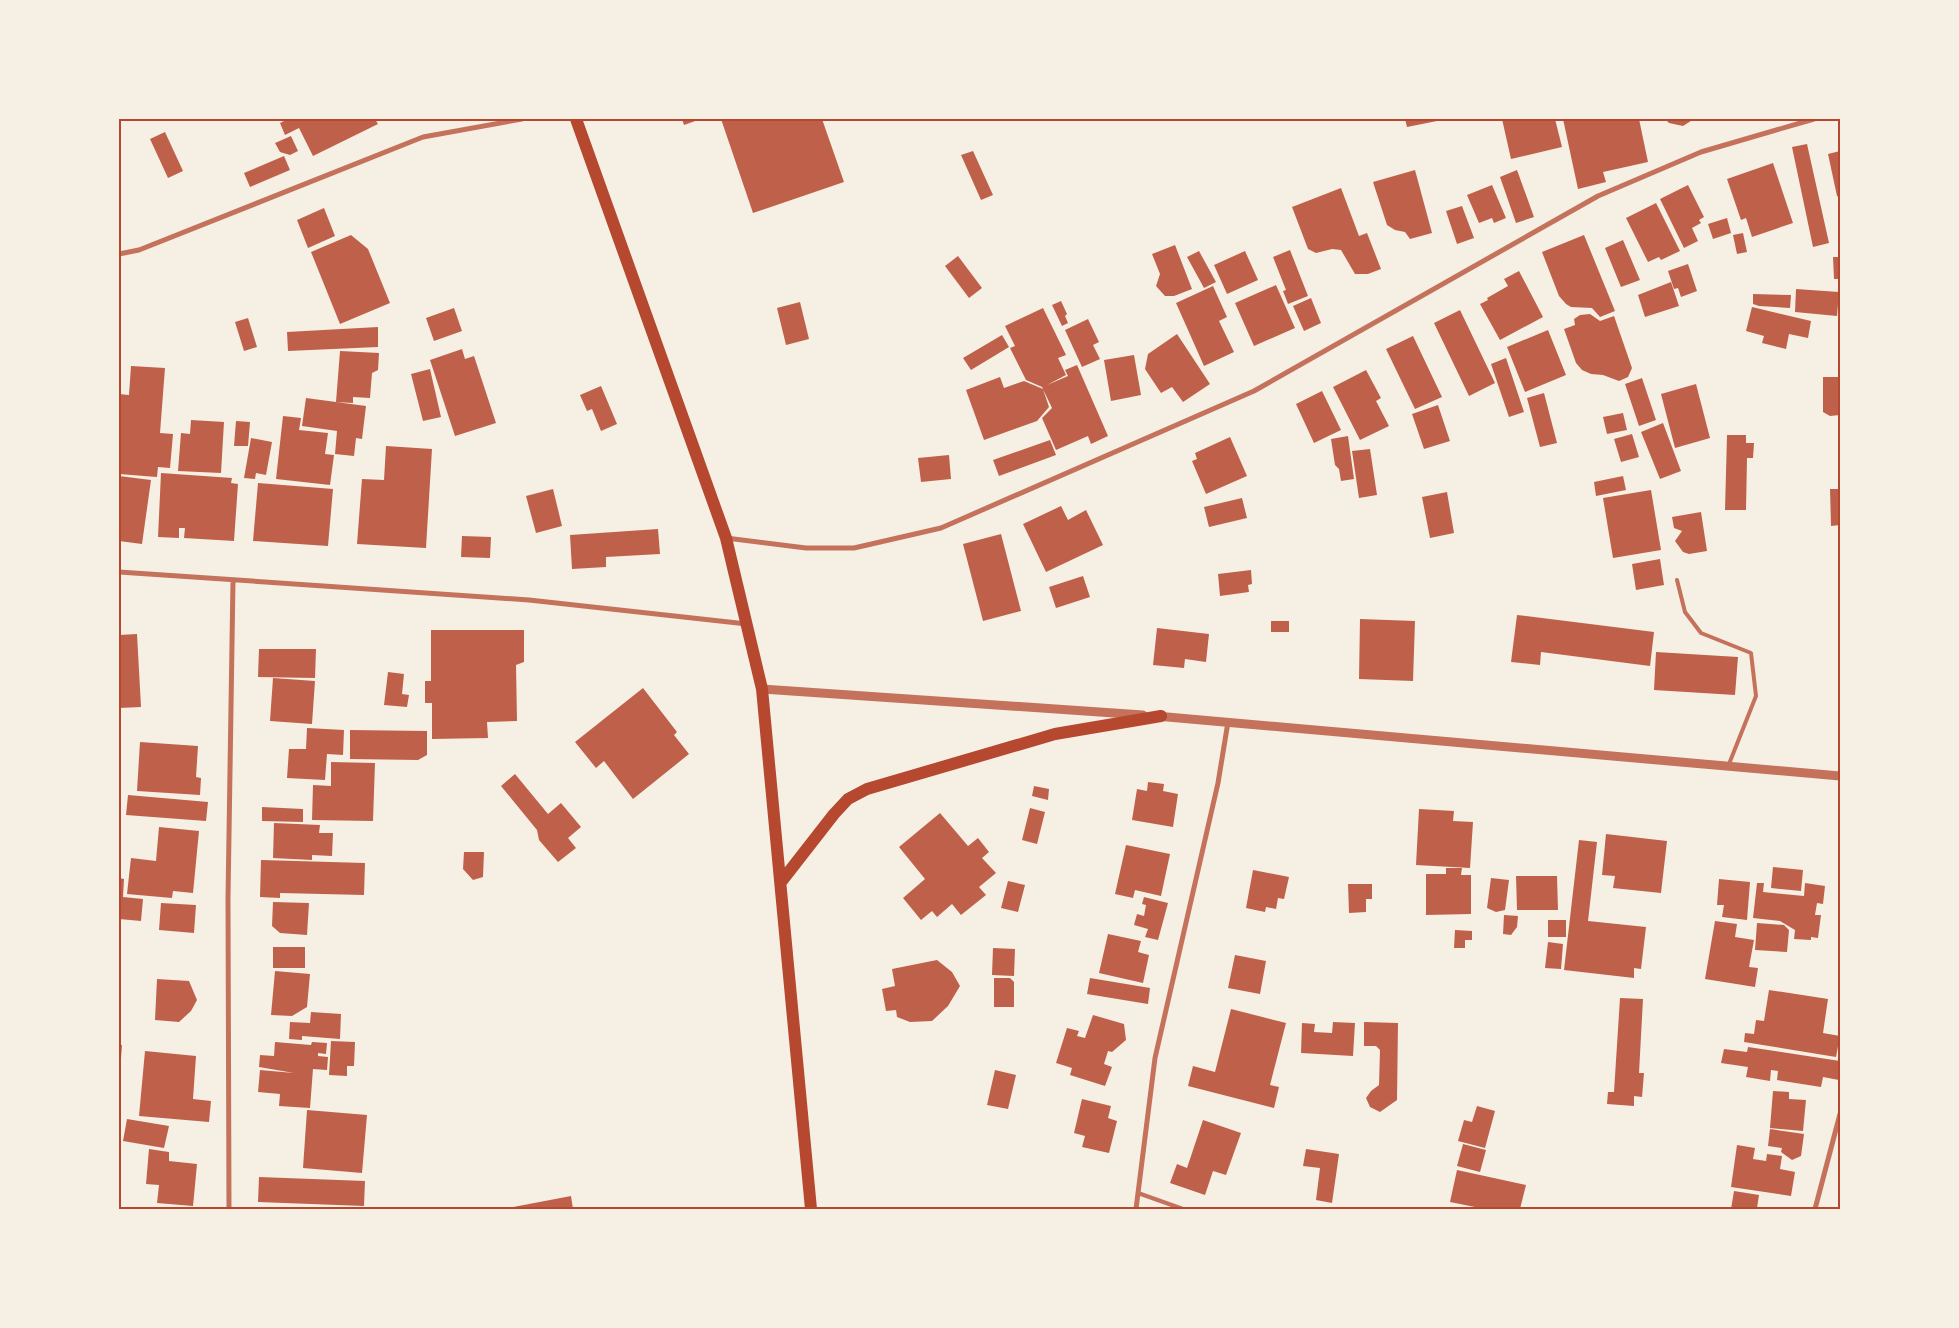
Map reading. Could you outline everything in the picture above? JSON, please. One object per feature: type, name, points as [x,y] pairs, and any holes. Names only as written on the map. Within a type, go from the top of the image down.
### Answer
[{"type":"main road","points":[[576,119],[726,538],[762,689],[811,1209]]},
{"type":"main road","points":[[781,882],[834,814],[848,799],[867,789],[1055,734],[1161,716]]},
{"type":"street","points":[[119,254],[139,250],[424,137],[522,119]]},
{"type":"street","points":[[726,538],[806,548],[854,548],[941,528],[1254,391],[1598,196],[1701,152],[1814,119]]},
{"type":"street","points":[[119,572],[529,600],[747,624]]},
{"type":"street","points":[[229,1209],[228,898],[233,580]]},
{"type":"street","points":[[762,689],[1161,716],[1840,776]]},
{"type":"street","points":[[1136,1209],[1155,1058],[1218,783],[1228,722]]},
{"type":"street","points":[[1815,1209],[1840,1114]]},
{"type":"lane","points":[[1677,580],[1685,612],[1701,633],[1751,653],[1756,696],[1728,767]]},
{"type":"lane","points":[[1138,1194],[1183,1209]]},
{"type":"building","points":[[283,119],[375,119],[378,124],[313,156],[299,128],[285,135],[280,123],[284,121]]},
{"type":"building","points":[[682,119],[701,119],[684,125]]},
{"type":"building","points":[[721,119],[822,119],[844,182],[753,213]]},
{"type":"building","points":[[1405,119],[1437,119],[1437,121],[1407,127]]},
{"type":"building","points":[[1502,119],[1555,119],[1562,147],[1511,159]]},
{"type":"building","points":[[1563,119],[1639,119],[1648,162],[1603,172],[1606,182],[1578,189]]},
{"type":"building","points":[[1665,119],[1694,119],[1683,126],[1669,123]]},
{"type":"building","points":[[165,132],[183,171],[168,178],[150,139]]},
{"type":"building","points":[[291,136],[298,151],[290,155],[280,152],[275,143]]},
{"type":"building","points":[[1807,144],[1829,243],[1813,247],[1792,147]]},
{"type":"building","points":[[973,151],[993,195],[981,200],[961,155]]},
{"type":"building","points":[[1840,151],[1840,198],[1837,196],[1828,154]]},
{"type":"building","points":[[284,156],[290,170],[250,187],[244,173]]},
{"type":"building","points":[[1773,163],[1793,223],[1752,237],[1746,218],[1741,220],[1727,179]]},
{"type":"building","points":[[1415,170],[1432,233],[1410,239],[1405,232],[1395,230],[1387,225],[1373,182]]},
{"type":"building","points":[[1517,170],[1534,217],[1516,223],[1500,177]]},
{"type":"building","points":[[1492,185],[1506,218],[1494,223],[1492,218],[1479,223],[1467,195]]},
{"type":"building","points":[[1688,185],[1704,217],[1699,220],[1701,223],[1692,228],[1698,241],[1684,248],[1660,199]]},
{"type":"building","points":[[1341,188],[1359,236],[1367,233],[1381,269],[1368,274],[1355,274],[1341,250],[1332,249],[1316,253],[1308,249],[1292,207]]},
{"type":"building","points":[[1656,203],[1680,251],[1661,260],[1659,257],[1648,262],[1626,218]]},
{"type":"building","points":[[1462,206],[1474,238],[1457,244],[1446,211]]},
{"type":"building","points":[[324,208],[335,236],[308,248],[297,220]]},
{"type":"building","points":[[1727,218],[1731,233],[1713,239],[1708,224]]},
{"type":"building","points":[[1743,233],[1747,252],[1737,254],[1733,235]]},
{"type":"building","points":[[351,235],[368,249],[390,303],[340,324],[311,252]]},
{"type":"building","points":[[1584,235],[1615,311],[1600,317],[1592,308],[1571,307],[1566,304],[1559,296],[1542,252]]},
{"type":"building","points":[[1623,240],[1640,280],[1621,287],[1605,248]]},
{"type":"building","points":[[1175,245],[1192,289],[1174,296],[1165,296],[1156,286],[1160,274],[1152,254]]},
{"type":"building","points":[[1290,250],[1308,296],[1288,304],[1283,291],[1286,290],[1273,257]]},
{"type":"building","points":[[1199,251],[1216,282],[1204,288],[1187,257]]},
{"type":"building","points":[[1245,251],[1258,280],[1227,294],[1214,265]]},
{"type":"building","points":[[958,256],[982,288],[969,298],[945,266]]},
{"type":"building","points":[[1833,257],[1840,257],[1840,279],[1834,279]]},
{"type":"building","points":[[1688,264],[1697,291],[1681,297],[1678,288],[1674,289],[1668,271]]},
{"type":"building","points":[[1519,271],[1543,317],[1500,340],[1480,304],[1508,286],[1504,279]]},
{"type":"building","points":[[1671,282],[1679,306],[1645,317],[1638,295]]},
{"type":"building","points":[[1276,285],[1295,328],[1254,346],[1235,303]]},
{"type":"building","points":[[1213,286],[1227,317],[1219,321],[1234,352],[1204,366],[1176,303]]},
{"type":"building","points":[[1796,289],[1839,292],[1837,316],[1795,312]]},
{"type":"building","points":[[1753,294],[1791,295],[1790,308],[1753,304]]},
{"type":"building","points":[[1311,298],[1321,323],[1304,331],[1293,306]]},
{"type":"building","points":[[1061,301],[1067,314],[1065,316],[1068,323],[1062,326],[1052,305]]},
{"type":"building","points":[[800,302],[809,339],[786,345],[777,308]]},
{"type":"building","points":[[1752,307],[1811,321],[1808,338],[1789,334],[1786,349],[1762,343],[1764,336],[1746,331]]},
{"type":"building","points":[[454,308],[462,331],[434,341],[426,318]]},
{"type":"building","points":[[1043,308],[1066,355],[1058,358],[1066,375],[1047,385],[1068,376],[1065,370],[1077,365],[1108,436],[1091,444],[1088,436],[1056,450],[1042,418],[1052,408],[1042,387],[1026,380],[1010,348],[1015,346],[1005,326]]},
{"type":"building","points":[[1460,310],[1495,383],[1469,396],[1434,323]]},
{"type":"building","points":[[1590,314],[1600,321],[1614,316],[1632,368],[1628,377],[1619,381],[1603,375],[1591,374],[1582,370],[1576,363],[1564,329],[1575,325],[1574,319],[1580,315]]},
{"type":"building","points":[[248,318],[257,347],[244,351],[235,322]]},
{"type":"building","points":[[1088,319],[1099,342],[1093,345],[1100,359],[1082,367],[1065,330]]},
{"type":"building","points":[[378,327],[378,347],[288,351],[287,332]]},
{"type":"building","points":[[1548,330],[1566,375],[1525,392],[1507,347]]},
{"type":"building","points":[[1177,334],[1210,384],[1183,402],[1172,387],[1161,393],[1145,369],[1148,354]]},
{"type":"building","points":[[1002,335],[1009,347],[971,370],[963,358]]},
{"type":"building","points":[[1413,336],[1442,397],[1415,409],[1386,349]]},
{"type":"building","points":[[462,349],[465,359],[474,356],[496,423],[455,436],[430,360]]},
{"type":"building","points":[[340,351],[379,353],[378,370],[372,373],[370,398],[353,397],[353,403],[336,402]]},
{"type":"building","points":[[1134,355],[1141,395],[1111,401],[1104,360]]},
{"type":"building","points":[[1506,358],[1524,412],[1509,417],[1491,364]]},
{"type":"building","points":[[131,366],[165,368],[160,433],[173,434],[170,468],[158,467],[157,477],[119,474],[119,394],[129,395]]},
{"type":"building","points":[[430,369],[441,417],[423,421],[411,374]]},
{"type":"building","points":[[1366,370],[1381,398],[1376,401],[1389,426],[1360,440],[1333,387]]},
{"type":"building","points":[[1000,377],[1004,388],[1024,381],[1043,389],[1049,407],[1037,421],[984,440],[966,390]]},
{"type":"building","points":[[1823,377],[1840,377],[1840,415],[1830,416],[1823,412]]},
{"type":"building","points":[[1642,378],[1656,420],[1639,426],[1625,384]]},
{"type":"building","points":[[1696,384],[1710,438],[1675,448],[1661,394]]},
{"type":"building","points":[[601,386],[617,424],[601,431],[592,409],[587,411],[580,395]]},
{"type":"building","points":[[1322,391],[1341,430],[1314,443],[1296,404]]},
{"type":"building","points":[[1544,393],[1557,443],[1540,447],[1527,398]]},
{"type":"building","points":[[306,398],[366,406],[362,439],[356,438],[354,456],[335,454],[337,431],[302,426]]},
{"type":"building","points":[[1438,405],[1450,441],[1424,449],[1412,414]]},
{"type":"building","points":[[1623,413],[1627,430],[1607,434],[1603,417]]},
{"type":"building","points":[[283,416],[301,418],[299,430],[328,433],[325,454],[334,455],[330,485],[276,479]]},
{"type":"building","points":[[191,420],[224,422],[221,473],[178,471],[181,433],[190,434]]},
{"type":"building","points":[[236,421],[250,422],[248,446],[234,446]]},
{"type":"building","points":[[1663,423],[1681,471],[1660,479],[1641,432]]},
{"type":"building","points":[[1632,434],[1639,457],[1621,462],[1614,439]]},
{"type":"building","points":[[1727,435],[1746,435],[1746,443],[1754,443],[1753,458],[1747,458],[1746,510],[1725,510]]},
{"type":"building","points":[[1348,436],[1354,479],[1341,481],[1339,469],[1335,465],[1331,439]]},
{"type":"building","points":[[1230,437],[1247,476],[1206,494],[1192,461],[1197,459],[1195,453]]},
{"type":"building","points":[[251,438],[272,442],[266,475],[256,473],[255,479],[244,478]]},
{"type":"building","points":[[1050,440],[1056,455],[999,476],[993,460]]},
{"type":"building","points":[[386,446],[432,449],[426,548],[357,544],[362,479],[384,480]]},
{"type":"building","points":[[1370,449],[1377,495],[1359,498],[1352,451]]},
{"type":"building","points":[[949,455],[951,479],[921,482],[918,458]]},
{"type":"building","points":[[161,473],[232,478],[231,483],[238,484],[234,541],[184,538],[185,528],[179,528],[179,538],[158,537]]},
{"type":"building","points":[[119,476],[151,480],[142,544],[119,541]]},
{"type":"building","points":[[1623,476],[1626,490],[1596,496],[1594,482]]},
{"type":"building","points":[[258,483],[333,489],[328,546],[253,541]]},
{"type":"building","points":[[553,489],[562,526],[536,533],[526,496]]},
{"type":"building","points":[[1830,489],[1840,489],[1840,525],[1831,526]]},
{"type":"building","points":[[1651,490],[1661,550],[1613,558],[1603,498]]},
{"type":"building","points":[[1447,492],[1454,533],[1430,538],[1422,497]]},
{"type":"building","points":[[1242,498],[1247,518],[1209,527],[1204,507]]},
{"type":"building","points":[[1061,506],[1068,520],[1086,510],[1103,545],[1046,572],[1023,524]]},
{"type":"building","points":[[1701,512],[1707,551],[1689,554],[1683,552],[1675,541],[1682,531],[1674,528],[1672,517]]},
{"type":"building","points":[[658,529],[660,554],[606,557],[606,567],[572,569],[570,535]]},
{"type":"building","points":[[1001,534],[1021,611],[983,621],[963,544]]},
{"type":"building","points":[[462,536],[491,537],[490,558],[461,557]]},
{"type":"building","points":[[1660,559],[1664,585],[1636,590],[1632,564]]},
{"type":"building","points":[[1251,570],[1252,584],[1248,585],[1249,592],[1220,596],[1218,574]]},
{"type":"building","points":[[1083,576],[1090,597],[1056,608],[1049,587]]},
{"type":"building","points":[[1517,615],[1654,632],[1650,666],[1541,652],[1540,665],[1511,662]]},
{"type":"building","points":[[1360,619],[1415,621],[1413,681],[1359,679]]},
{"type":"building","points":[[1271,621],[1289,621],[1289,632],[1271,632]]},
{"type":"building","points":[[1157,628],[1209,634],[1206,662],[1185,659],[1184,668],[1153,665]]},
{"type":"building","points":[[431,630],[524,630],[524,662],[516,665],[517,721],[487,722],[488,738],[432,739],[432,703],[425,703],[425,681],[431,681]]},
{"type":"building","points":[[137,634],[141,707],[119,708],[119,635]]},
{"type":"building","points":[[259,649],[316,649],[315,678],[258,677]]},
{"type":"building","points":[[1656,652],[1738,657],[1735,695],[1654,690]]},
{"type":"building","points":[[388,672],[404,674],[402,694],[409,695],[407,707],[384,705]]},
{"type":"building","points":[[273,678],[315,681],[312,724],[270,721]]},
{"type":"building","points":[[643,688],[677,732],[674,735],[689,754],[633,799],[604,761],[596,768],[575,742]]},
{"type":"building","points":[[307,728],[344,730],[343,755],[327,754],[325,780],[287,778],[289,749],[306,749]]},
{"type":"building","points":[[350,730],[427,731],[427,755],[418,760],[350,759]]},
{"type":"building","points":[[140,742],[198,746],[196,777],[201,778],[200,795],[137,791]]},
{"type":"building","points":[[331,762],[375,763],[373,821],[312,820],[313,785],[331,786]]},
{"type":"building","points":[[515,774],[548,814],[561,803],[581,827],[568,838],[576,848],[558,862],[539,840],[537,830],[501,786]]},
{"type":"building","points":[[1148,782],[1164,784],[1163,791],[1178,794],[1173,827],[1132,820],[1137,789],[1147,791]]},
{"type":"building","points":[[1034,786],[1049,789],[1048,800],[1032,796]]},
{"type":"building","points":[[128,795],[208,802],[206,821],[126,815]]},
{"type":"building","points":[[262,807],[303,809],[303,822],[262,821]]},
{"type":"building","points":[[1030,808],[1045,812],[1037,844],[1022,840]]},
{"type":"building","points":[[1419,809],[1454,811],[1453,821],[1473,822],[1470,868],[1416,865]]},
{"type":"building","points":[[940,813],[968,846],[978,838],[989,852],[982,858],[996,873],[979,887],[986,895],[961,915],[952,904],[937,917],[932,911],[921,920],[903,898],[925,879],[899,847]]},
{"type":"building","points":[[274,823],[320,825],[319,833],[333,833],[332,856],[312,855],[312,860],[273,858]]},
{"type":"building","points":[[159,827],[199,831],[193,893],[173,891],[172,898],[127,894],[131,858],[156,861]]},
{"type":"building","points":[[1606,834],[1667,841],[1661,893],[1613,888],[1615,876],[1602,875]]},
{"type":"building","points":[[1579,840],[1597,842],[1588,921],[1646,927],[1641,969],[1634,968],[1634,978],[1564,970]]},
{"type":"building","points":[[1126,845],[1170,854],[1161,896],[1135,890],[1133,898],[1115,894]]},
{"type":"building","points":[[464,852],[484,852],[483,877],[473,880],[463,869]]},
{"type":"building","points":[[261,860],[365,863],[364,895],[280,893],[280,898],[260,897]]},
{"type":"building","points":[[1773,867],[1803,870],[1801,891],[1771,888]]},
{"type":"building","points":[[1446,868],[1462,868],[1461,875],[1471,875],[1471,914],[1426,915],[1426,874],[1446,874]]},
{"type":"building","points":[[1253,870],[1289,877],[1284,899],[1278,898],[1276,909],[1266,907],[1265,912],[1246,908]]},
{"type":"building","points":[[1516,876],[1557,876],[1558,910],[1517,910]]},
{"type":"building","points":[[119,878],[124,879],[123,897],[143,899],[141,921],[119,919]]},
{"type":"building","points":[[1491,878],[1509,880],[1505,910],[1496,912],[1487,908]]},
{"type":"building","points":[[1719,879],[1750,882],[1747,920],[1722,917],[1724,905],[1717,905]]},
{"type":"building","points":[[1008,881],[1025,885],[1018,912],[1001,908]]},
{"type":"building","points":[[1757,883],[1764,883],[1763,892],[1804,896],[1805,883],[1825,886],[1823,904],[1817,903],[1815,915],[1821,915],[1818,938],[1811,937],[1811,940],[1794,939],[1795,930],[1780,921],[1753,918]]},
{"type":"building","points":[[1348,884],[1372,884],[1372,899],[1366,899],[1366,912],[1349,913]]},
{"type":"building","points":[[1144,897],[1168,903],[1158,940],[1145,937],[1148,929],[1134,925],[1137,914],[1144,916],[1146,905],[1142,904]]},
{"type":"building","points":[[273,902],[309,903],[307,935],[280,933],[272,926]]},
{"type":"building","points":[[161,903],[196,905],[194,933],[159,930]]},
{"type":"building","points":[[1504,915],[1518,916],[1517,927],[1511,935],[1503,934]]},
{"type":"building","points":[[1548,920],[1566,920],[1566,937],[1548,937]]},
{"type":"building","points":[[1715,921],[1737,924],[1735,937],[1754,940],[1749,967],[1758,968],[1755,987],[1705,979]]},
{"type":"building","points":[[1757,923],[1784,925],[1789,930],[1787,952],[1755,950]]},
{"type":"building","points":[[1455,930],[1472,931],[1472,940],[1465,940],[1465,948],[1454,948]]},
{"type":"building","points":[[1108,934],[1141,941],[1138,952],[1149,955],[1143,983],[1099,973]]},
{"type":"building","points":[[1548,942],[1563,944],[1561,969],[1545,968]]},
{"type":"building","points":[[273,947],[305,947],[305,968],[273,968]]},
{"type":"building","points":[[993,948],[1015,949],[1014,976],[992,975]]},
{"type":"building","points":[[1235,955],[1266,961],[1260,994],[1228,988]]},
{"type":"building","points":[[937,960],[952,972],[960,986],[948,1006],[932,1021],[910,1022],[897,1017],[896,1010],[886,1011],[882,989],[895,986],[892,969]]},
{"type":"building","points":[[275,971],[310,974],[307,1007],[292,1016],[271,1015]]},
{"type":"building","points":[[994,978],[1010,978],[1014,982],[1014,1007],[994,1007]]},
{"type":"building","points":[[1090,978],[1150,988],[1148,1004],[1087,994]]},
{"type":"building","points":[[157,979],[189,981],[197,1000],[191,1011],[179,1022],[155,1020]]},
{"type":"building","points":[[1769,990],[1828,999],[1823,1033],[1840,1036],[1836,1057],[1744,1042],[1745,1033],[1754,1034],[1756,1020],[1764,1021]]},
{"type":"building","points":[[1620,998],[1643,999],[1639,1073],[1644,1073],[1642,1097],[1634,1096],[1634,1106],[1607,1104],[1608,1092],[1614,1092]]},
{"type":"building","points":[[1231,1009],[1286,1023],[1270,1085],[1279,1087],[1274,1108],[1188,1086],[1193,1066],[1215,1072]]},
{"type":"building","points":[[311,1012],[341,1014],[340,1039],[302,1036],[302,1040],[289,1039],[290,1022],[310,1023]]},
{"type":"building","points":[[1093,1015],[1124,1024],[1126,1040],[1112,1052],[1108,1051],[1104,1064],[1112,1067],[1105,1086],[1070,1075],[1072,1068],[1056,1063],[1067,1028],[1079,1031],[1077,1036],[1085,1038]]},
{"type":"building","points":[[1333,1022],[1355,1023],[1353,1056],[1301,1053],[1302,1023],[1315,1024],[1314,1032],[1332,1033]]},
{"type":"building","points":[[1364,1022],[1398,1023],[1397,1100],[1380,1112],[1370,1107],[1366,1098],[1379,1085],[1380,1050],[1376,1046],[1364,1046]]},
{"type":"building","points":[[331,1041],[355,1042],[354,1066],[347,1066],[347,1076],[329,1075]]},
{"type":"building","points":[[275,1042],[311,1045],[312,1042],[327,1043],[326,1054],[318,1053],[318,1056],[328,1057],[327,1070],[313,1069],[310,1108],[279,1106],[280,1094],[258,1092],[260,1070],[294,1073],[259,1067],[260,1055],[274,1056]]},
{"type":"building","points":[[119,1045],[122,1045],[120,1071],[119,1071]]},
{"type":"building","points":[[1748,1047],[1840,1061],[1839,1080],[1823,1077],[1821,1087],[1777,1080],[1778,1071],[1771,1070],[1770,1081],[1746,1077],[1748,1067],[1721,1063],[1724,1049],[1747,1052]]},
{"type":"building","points":[[145,1051],[196,1056],[193,1099],[211,1101],[209,1122],[139,1116]]},
{"type":"building","points":[[995,1070],[1016,1075],[1008,1109],[987,1105]]},
{"type":"building","points":[[1773,1091],[1789,1092],[1789,1099],[1806,1100],[1803,1131],[1770,1128]]},
{"type":"building","points":[[1082,1099],[1111,1106],[1108,1118],[1117,1121],[1109,1153],[1082,1147],[1085,1136],[1074,1133]]},
{"type":"building","points":[[1477,1106],[1495,1111],[1485,1148],[1458,1141],[1464,1120],[1472,1122]]},
{"type":"building","points":[[307,1110],[367,1115],[362,1173],[303,1168]]},
{"type":"building","points":[[127,1119],[169,1126],[164,1148],[123,1141]]},
{"type":"building","points":[[1203,1120],[1241,1133],[1226,1175],[1213,1171],[1205,1195],[1170,1183],[1177,1164],[1187,1168]]},
{"type":"building","points":[[1770,1129],[1804,1134],[1801,1156],[1792,1160],[1781,1152],[1782,1148],[1768,1146]]},
{"type":"building","points":[[1463,1144],[1486,1150],[1480,1172],[1457,1166]]},
{"type":"building","points":[[1737,1145],[1755,1148],[1753,1159],[1766,1161],[1767,1154],[1782,1156],[1780,1169],[1795,1172],[1791,1196],[1731,1187]]},
{"type":"building","points":[[149,1149],[169,1152],[169,1161],[197,1164],[193,1206],[157,1203],[159,1185],[146,1184]]},
{"type":"building","points":[[1306,1149],[1339,1154],[1332,1203],[1316,1200],[1320,1168],[1303,1166]]},
{"type":"building","points":[[1457,1170],[1526,1185],[1520,1209],[1485,1209],[1450,1202]]},
{"type":"building","points":[[259,1177],[365,1181],[364,1206],[258,1202]]},
{"type":"building","points":[[1734,1191],[1759,1195],[1757,1208],[1731,1209]]},
{"type":"building","points":[[571,1196],[573,1209],[508,1209],[508,1208]]}]
